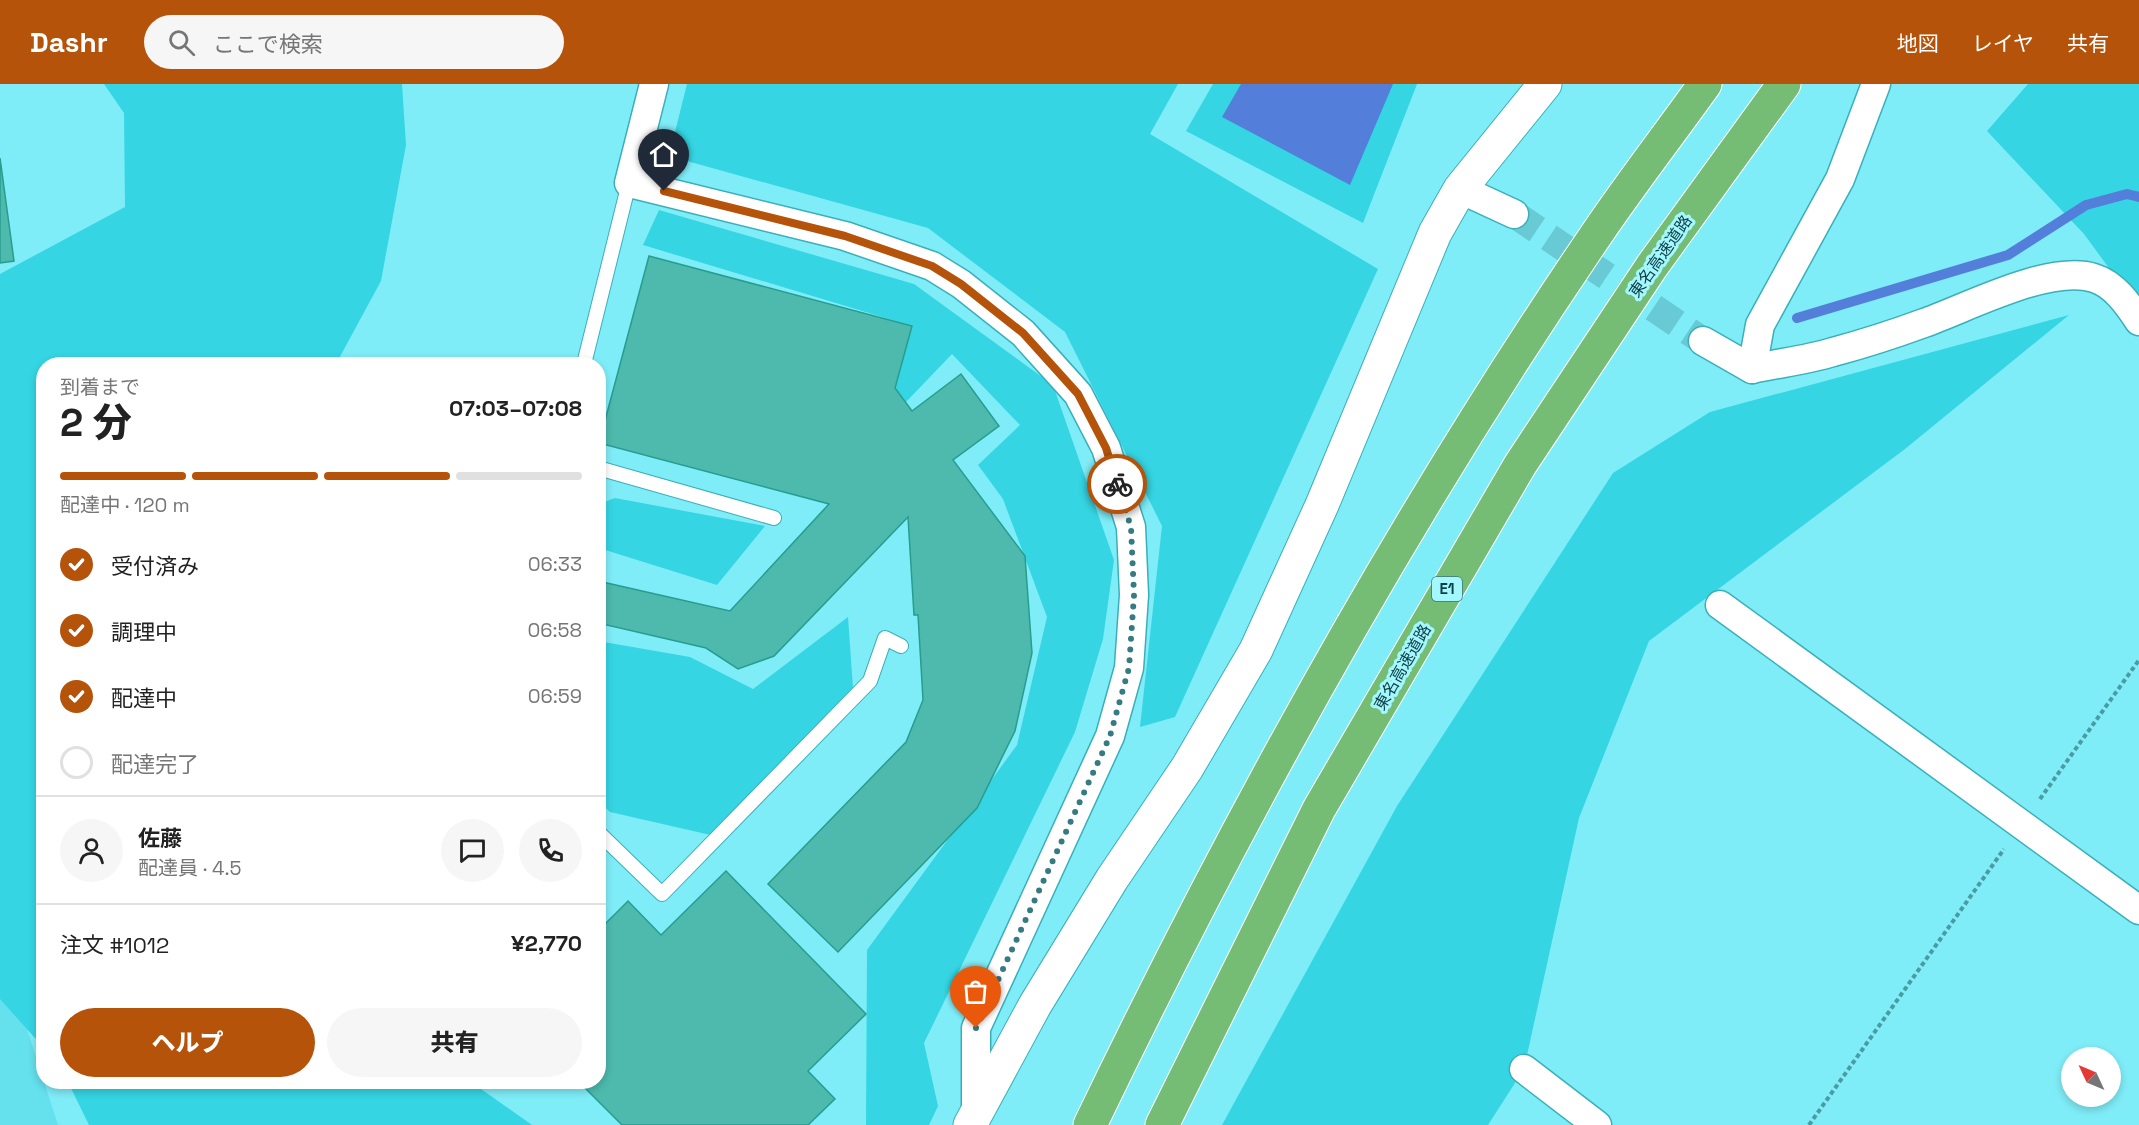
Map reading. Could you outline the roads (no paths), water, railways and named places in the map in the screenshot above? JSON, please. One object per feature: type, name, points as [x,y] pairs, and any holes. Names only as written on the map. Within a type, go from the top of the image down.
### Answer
[{"type":"highway","points":[[1090,1125],[1134,1034],[1283,749],[1447,466],[1598,231],[1705,84]]},
{"type":"highway","name":"東名高速道路","points":[[1162,1125],[1319,809],[1520,465],[1652,266],[1784,84]]},
{"type":"street","points":[[654,84],[629,183],[845,236],[932,266],[961,284],[1023,333],[1078,394],[1106,448],[1131,527],[1134,595],[1129,668],[1110,736],[976,1028],[973,1119]]},
{"type":"street","points":[[973,1119],[1035,1005],[1112,879],[1187,768],[1256,650],[1322,505],[1435,233],[1460,189],[1545,84]]},
{"type":"street","points":[[1752,369],[1760,325],[1840,178],[1876,84]]},
{"type":"street","points":[[1460,189],[1514,214]]},
{"type":"street","points":[[1703,341],[1752,369],[1831,353],[1924,323],[2043,279],[2074,275],[2094,278],[2112,288],[2128,304],[2139,321]]},
{"type":"street","points":[[1720,605],[2139,910]]},
{"type":"street","points":[[1524,1069],[1597,1125]]},
{"type":"lane","points":[[586,357],[629,183]]},
{"type":"lane","points":[[606,470],[774,518]]},
{"type":"lane","points":[[606,840],[662,894],[870,681],[885,638],[901,646]]},
{"type":"waterway","points":[[1797,318],[2008,255],[2086,205],[2127,194],[2139,197]]},
{"type":"tunnel","points":[[1514,214],[1703,341]]}]
